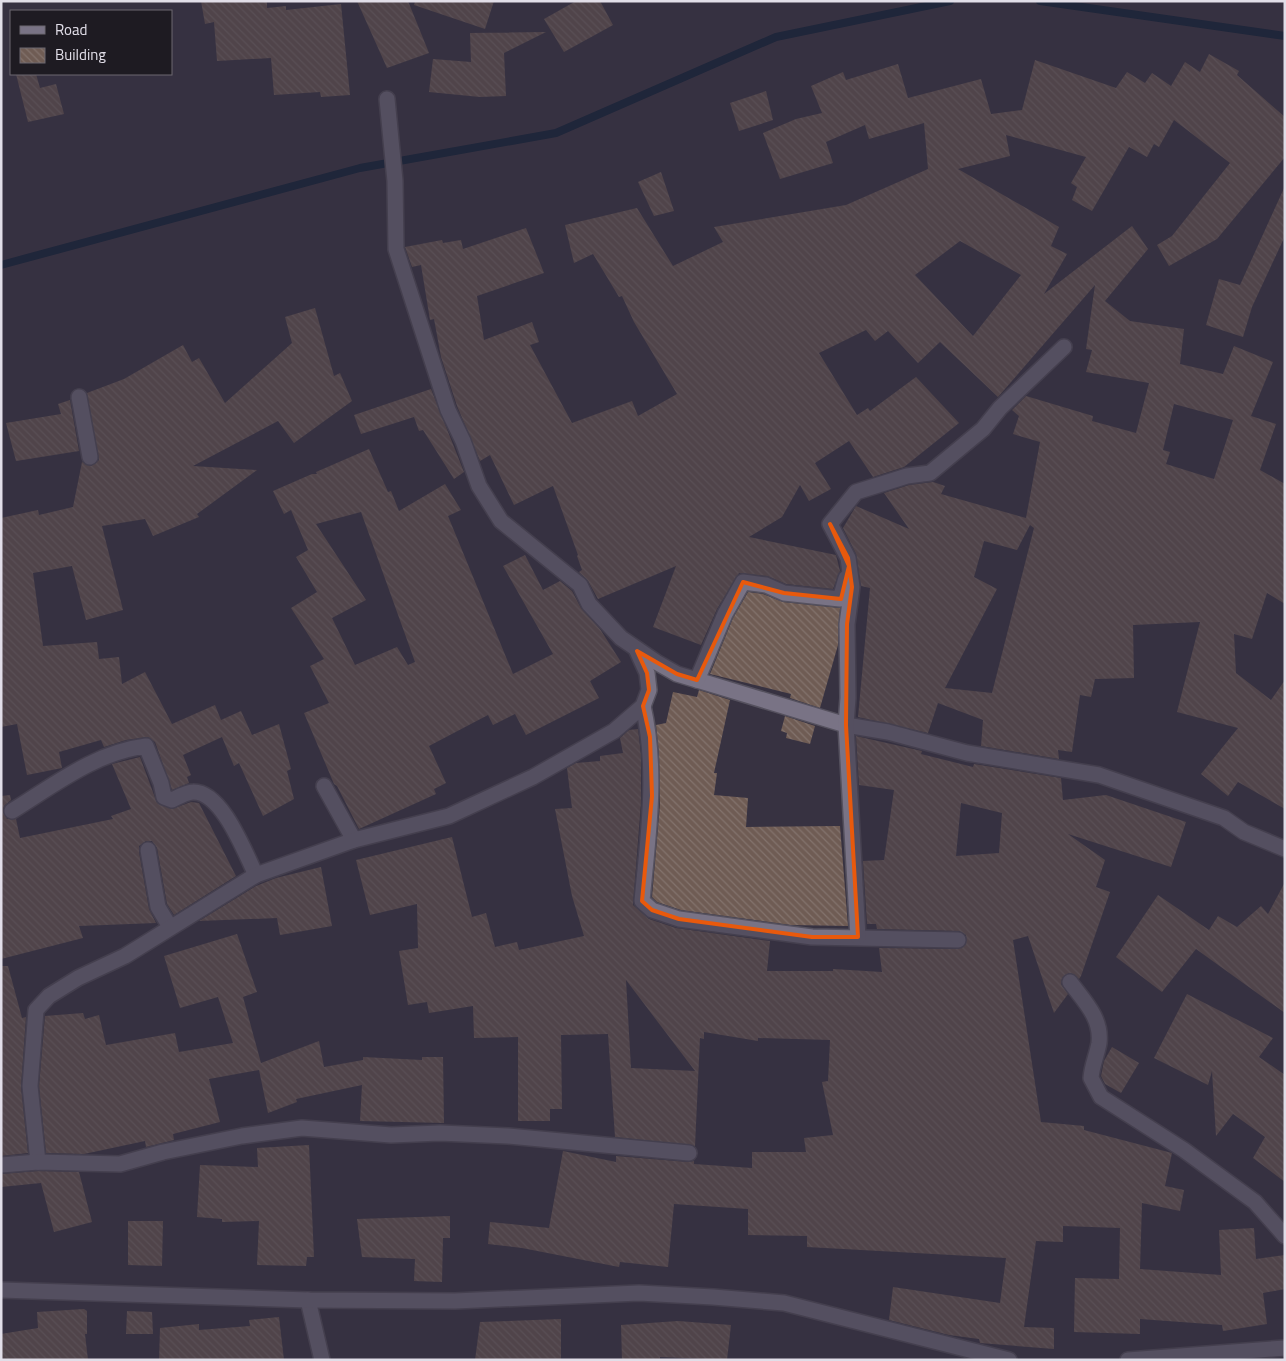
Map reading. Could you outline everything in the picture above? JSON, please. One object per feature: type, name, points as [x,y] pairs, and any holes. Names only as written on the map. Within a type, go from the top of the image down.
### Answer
[{"type":"street","points":[[387,99],[394,153],[396,249],[448,410],[463,441],[479,486],[502,522],[580,585],[589,604],[621,638],[637,651],[677,674],[846,725],[888,732],[967,753],[1099,775],[1224,818],[1244,832],[1285,849]]},
{"type":"street","points":[[830,524],[856,492],[907,476],[930,473],[983,429],[1000,408],[1064,347]]},
{"type":"street","points":[[79,397],[90,457]]},
{"type":"street","points":[[697,680],[725,614],[743,582],[766,585],[784,593],[840,599],[849,566],[830,524]]},
{"type":"street","points":[[830,524],[848,558],[852,587],[847,624],[848,698],[846,725],[858,937]]},
{"type":"street","points":[[38,1162],[30,1086],[36,1010],[49,996],[78,978],[125,956],[256,875],[354,840],[449,816],[533,777],[614,731],[643,706],[649,690],[647,673],[637,651]]},
{"type":"street","points":[[643,706],[650,736],[652,796],[642,901],[652,910],[679,919],[812,937],[958,940]]},
{"type":"street","points":[[12,811],[87,764],[133,747],[146,746],[158,774],[164,797],[172,800],[192,791],[206,794],[220,806],[256,875]]},
{"type":"street","points":[[324,786],[354,840]]},
{"type":"street","points":[[148,850],[158,907],[170,927]]},
{"type":"street","points":[[1070,982],[1096,1016],[1100,1031],[1099,1045],[1091,1078],[1101,1097],[1184,1150],[1255,1202],[1285,1236]]},
{"type":"street","points":[[1,1165],[38,1162],[120,1164],[163,1152],[242,1136],[302,1128],[391,1135],[440,1133],[508,1136],[689,1153]]},
{"type":"street","points":[[1,1290],[308,1300],[455,1301],[639,1293],[784,1303],[1009,1360]]},
{"type":"street","points":[[308,1300],[322,1360]]},
{"type":"street","points":[[1128,1360],[1285,1348]]},
{"type":"highlighted area","points":[[830,524],[848,558],[852,587],[847,624],[846,725],[858,937],[812,937],[679,919],[652,910],[642,901],[652,796],[650,737],[643,706],[649,690],[647,673],[637,651],[677,674],[697,680],[743,582],[784,593],[841,599],[849,566]]},
{"type":"building","points":[[201,1],[267,1],[267,8],[286,6],[286,10],[341,4],[350,95],[321,97],[320,92],[274,95],[271,58],[217,61],[214,22],[205,24]]},
{"type":"building","points":[[357,1],[408,1],[429,53],[387,68]]},
{"type":"building","points":[[415,1],[494,1],[485,29],[414,5]]},
{"type":"building","points":[[576,1],[600,1],[613,25],[564,52],[544,19]]},
{"type":"building","points":[[546,32],[504,53],[506,96],[480,97],[429,92],[433,59],[471,62],[470,33]]},
{"type":"building","points":[[1209,54],[1239,71],[1237,75],[1285,117],[1285,157],[1217,239],[1169,266],[1157,245],[1172,236],[1230,163],[1174,120],[1159,147],[1154,144],[1147,157],[1129,147],[1092,211],[1072,200],[1077,187],[1071,183],[1086,157],[1006,135],[1010,156],[958,169],[1059,227],[1051,246],[1067,254],[1044,294],[1132,226],[1148,249],[1105,301],[1130,321],[1184,329],[1180,364],[1223,374],[1234,346],[1273,362],[1251,416],[1276,424],[1260,470],[1285,484],[1285,604],[1267,593],[1252,639],[1234,634],[1236,673],[1271,700],[1285,680],[1285,809],[1238,782],[1228,796],[1201,774],[1238,728],[1177,712],[1200,622],[1133,625],[1134,678],[1095,679],[1091,697],[1080,695],[1072,752],[1058,750],[1059,759],[981,746],[983,720],[938,703],[928,733],[858,717],[870,588],[861,586],[856,554],[843,528],[856,506],[909,529],[884,493],[909,485],[933,482],[945,486],[941,494],[1026,518],[1040,442],[1013,434],[1019,416],[1012,410],[1026,396],[1093,416],[1092,421],[1136,433],[1149,383],[1086,372],[1092,350],[1086,349],[1095,285],[998,397],[940,342],[918,363],[888,331],[875,341],[866,330],[819,353],[857,415],[868,408],[870,411],[916,377],[959,423],[904,467],[873,477],[849,441],[815,463],[831,489],[809,501],[800,485],[782,517],[749,537],[836,555],[840,571],[833,589],[786,584],[767,576],[739,573],[717,609],[701,645],[653,627],[676,566],[598,599],[588,581],[579,572],[582,570],[578,555],[553,486],[514,505],[490,455],[480,461],[457,406],[441,357],[434,319],[430,320],[421,265],[412,267],[405,247],[442,240],[443,243],[461,240],[463,249],[526,228],[544,273],[477,296],[484,340],[532,322],[539,342],[530,345],[572,423],[632,401],[638,416],[677,394],[634,322],[622,296],[619,297],[593,254],[574,263],[565,225],[637,208],[673,266],[723,242],[714,227],[846,205],[928,169],[924,123],[869,139],[865,125],[826,142],[833,163],[780,179],[763,133],[796,119],[822,113],[811,86],[843,72],[846,80],[898,64],[908,98],[981,79],[991,114],[1022,110],[1035,60],[1116,88],[1127,72],[1145,83],[1152,73],[1171,86],[1185,62],[1200,72]],"holes":[[[960,241],[1021,275],[973,336],[915,275]],[[1174,404],[1233,420],[1214,479],[1166,464],[1170,452],[1163,450]],[[1030,525],[1034,528],[992,693],[945,688],[997,589],[974,577],[984,541],[1017,550]]]},
{"type":"building","points":[[16,75],[36,75],[40,88],[56,84],[64,114],[28,122]]},
{"type":"building","points":[[766,91],[773,120],[739,131],[730,103]]},
{"type":"building","points":[[661,172],[674,211],[654,216],[638,182]]},
{"type":"building","points":[[1285,186],[1285,236],[1252,307],[1243,337],[1206,325],[1219,279],[1240,285]]},
{"type":"building","points":[[315,308],[334,376],[340,373],[352,401],[294,443],[278,421],[193,466],[257,470],[197,514],[199,517],[153,536],[145,519],[102,526],[123,610],[86,620],[72,566],[33,573],[43,646],[97,642],[99,659],[119,657],[122,684],[145,672],[172,724],[215,705],[221,720],[241,711],[252,735],[279,724],[291,769],[287,771],[294,799],[263,816],[239,763],[234,766],[222,737],[183,755],[191,775],[187,777],[189,783],[172,790],[155,742],[148,737],[126,740],[104,747],[101,740],[59,752],[62,768],[27,775],[17,724],[1,727],[1,518],[38,510],[39,515],[73,507],[82,462],[91,466],[99,460],[87,393],[124,379],[183,345],[192,362],[199,358],[225,403],[292,343],[285,317]]},
{"type":"building","points":[[431,389],[464,472],[454,479],[423,430],[419,431],[414,417],[361,434],[354,415]]},
{"type":"building","points":[[70,400],[79,451],[16,461],[6,423],[61,414],[58,404]]},
{"type":"building","points":[[369,449],[388,492],[391,491],[399,511],[445,484],[461,510],[448,516],[513,674],[553,654],[503,566],[525,555],[543,590],[560,581],[572,591],[581,608],[600,629],[621,662],[590,681],[599,698],[526,735],[515,714],[493,725],[488,715],[429,746],[446,783],[434,789],[436,794],[359,829],[337,786],[334,784],[304,713],[329,703],[310,666],[324,659],[291,608],[317,592],[296,557],[308,550],[291,510],[284,514],[273,491],[312,474],[317,474],[316,472]],"holes":[[[361,512],[415,662],[408,665],[397,647],[355,665],[332,618],[366,600],[316,524]]]},
{"type":"building","points":[[748,592],[763,594],[783,602],[840,608],[838,645],[820,708],[790,698],[791,694],[710,674],[733,618]]},
{"type":"building","points":[[699,690],[730,700],[714,773],[717,773],[714,795],[748,798],[746,827],[840,826],[848,926],[791,925],[681,910],[657,902],[652,897],[660,804],[659,754],[656,725],[666,723],[673,692],[697,697]]},
{"type":"building","points":[[785,716],[815,726],[810,744],[786,738],[787,733],[781,731]]},
{"type":"building","points":[[638,729],[641,755],[641,803],[633,905],[649,919],[676,928],[770,941],[767,971],[833,971],[833,969],[882,972],[879,948],[958,949],[966,944],[966,935],[959,931],[877,929],[876,924],[867,924],[863,861],[884,860],[894,790],[859,785],[856,736],[922,751],[921,754],[973,767],[974,764],[1061,778],[1063,800],[1106,795],[1186,822],[1171,867],[1068,834],[1105,860],[1096,887],[1110,892],[1081,976],[1079,979],[1069,973],[1062,978],[1061,984],[1068,994],[1054,1013],[1028,936],[1013,940],[1041,1122],[1084,1126],[1084,1130],[1172,1153],[1165,1186],[1184,1190],[1180,1211],[1142,1203],[1140,1269],[1221,1275],[1219,1230],[1254,1228],[1256,1259],[1285,1255],[1285,1289],[1263,1293],[1267,1324],[1223,1331],[1222,1325],[1140,1319],[1140,1334],[1074,1332],[1075,1278],[1119,1279],[1120,1228],[1063,1226],[1063,1242],[1036,1241],[1024,1327],[1054,1328],[1054,1349],[980,1343],[979,1339],[949,1335],[889,1320],[893,1287],[1000,1303],[1006,1258],[807,1247],[807,1236],[748,1235],[748,1209],[674,1204],[668,1267],[620,1262],[619,1267],[522,1248],[488,1244],[490,1222],[549,1228],[563,1151],[616,1162],[616,1156],[694,1161],[694,1164],[752,1168],[752,1152],[806,1152],[804,1138],[833,1135],[822,1082],[828,1081],[830,1040],[758,1038],[758,1041],[704,1032],[704,1039],[700,1038],[695,1146],[615,1137],[608,1034],[561,1035],[562,1109],[550,1109],[550,1121],[518,1121],[518,1037],[474,1038],[473,1006],[429,1013],[427,1002],[408,1005],[399,951],[418,948],[417,904],[370,915],[356,860],[452,837],[472,917],[486,913],[495,947],[517,942],[519,950],[584,936],[572,896],[555,809],[572,808],[567,768],[576,763],[600,761],[600,756],[623,753],[620,738],[629,730]],"holes":[[[961,803],[1002,813],[999,853],[956,856]],[[626,980],[695,1071],[631,1068]]]},
{"type":"building","points":[[140,757],[157,803],[172,809],[191,802],[199,803],[236,876],[174,915],[167,904],[157,848],[152,841],[146,841],[139,846],[139,852],[149,909],[156,923],[79,926],[83,938],[1,959],[1,796],[10,795],[11,800],[4,806],[3,812],[7,819],[16,819],[20,838],[113,819],[111,816],[131,809],[112,764]]},
{"type":"building","points":[[321,867],[332,926],[280,935],[277,918],[199,921],[256,886],[276,878]]},
{"type":"building","points":[[1285,882],[1285,1013],[1196,949],[1162,992],[1116,957],[1158,895],[1209,930],[1218,916],[1237,927],[1261,906],[1268,914]]},
{"type":"building","points":[[237,934],[257,992],[243,997],[261,1063],[319,1041],[324,1067],[363,1060],[363,1057],[422,1060],[422,1057],[443,1057],[444,1123],[360,1121],[362,1085],[296,1099],[297,1102],[268,1113],[259,1070],[209,1079],[220,1122],[173,1134],[174,1140],[146,1147],[145,1141],[84,1154],[46,1153],[39,1086],[45,1016],[83,1013],[85,1019],[99,1015],[106,1045],[175,1033],[179,1052],[233,1043],[218,997],[180,1008],[164,956]]},
{"type":"building","points":[[1,966],[8,966],[22,1018],[26,1017],[21,1087],[28,1153],[1,1156]]},
{"type":"building","points":[[1187,994],[1273,1038],[1259,1057],[1285,1075],[1285,1182],[1253,1158],[1265,1137],[1233,1114],[1216,1136],[1212,1071],[1208,1085],[1154,1058]]},
{"type":"building","points":[[1112,1047],[1139,1063],[1121,1093],[1105,1084],[1101,1076],[1104,1061]]},
{"type":"building","points":[[309,1145],[314,1257],[307,1257],[306,1266],[257,1265],[259,1221],[222,1222],[222,1219],[197,1217],[200,1165],[258,1167],[257,1148]]},
{"type":"building","points":[[38,1171],[79,1172],[92,1222],[54,1232],[41,1183],[1,1187],[1,1174]]},
{"type":"building","points":[[450,1216],[450,1238],[443,1238],[442,1282],[414,1281],[415,1259],[362,1257],[357,1219]]},
{"type":"building","points":[[128,1221],[163,1221],[162,1266],[128,1265]]},
{"type":"building","points":[[84,1309],[87,1311],[87,1334],[85,1334],[88,1360],[1,1360],[1,1334],[38,1328],[37,1312]]},
{"type":"building","points":[[127,1311],[152,1312],[153,1334],[126,1334]]},
{"type":"building","points":[[279,1317],[284,1360],[159,1360],[160,1328],[199,1324],[199,1330],[250,1326],[249,1320]]},
{"type":"building","points":[[561,1319],[561,1360],[475,1360],[480,1322]]},
{"type":"building","points":[[678,1321],[731,1325],[727,1360],[660,1357],[660,1360],[622,1360],[621,1325]]},
{"type":"waterway","points":[[1,265],[360,168],[556,133],[776,37],[950,1]]},
{"type":"waterway","points":[[1040,1],[1285,36]]}]
